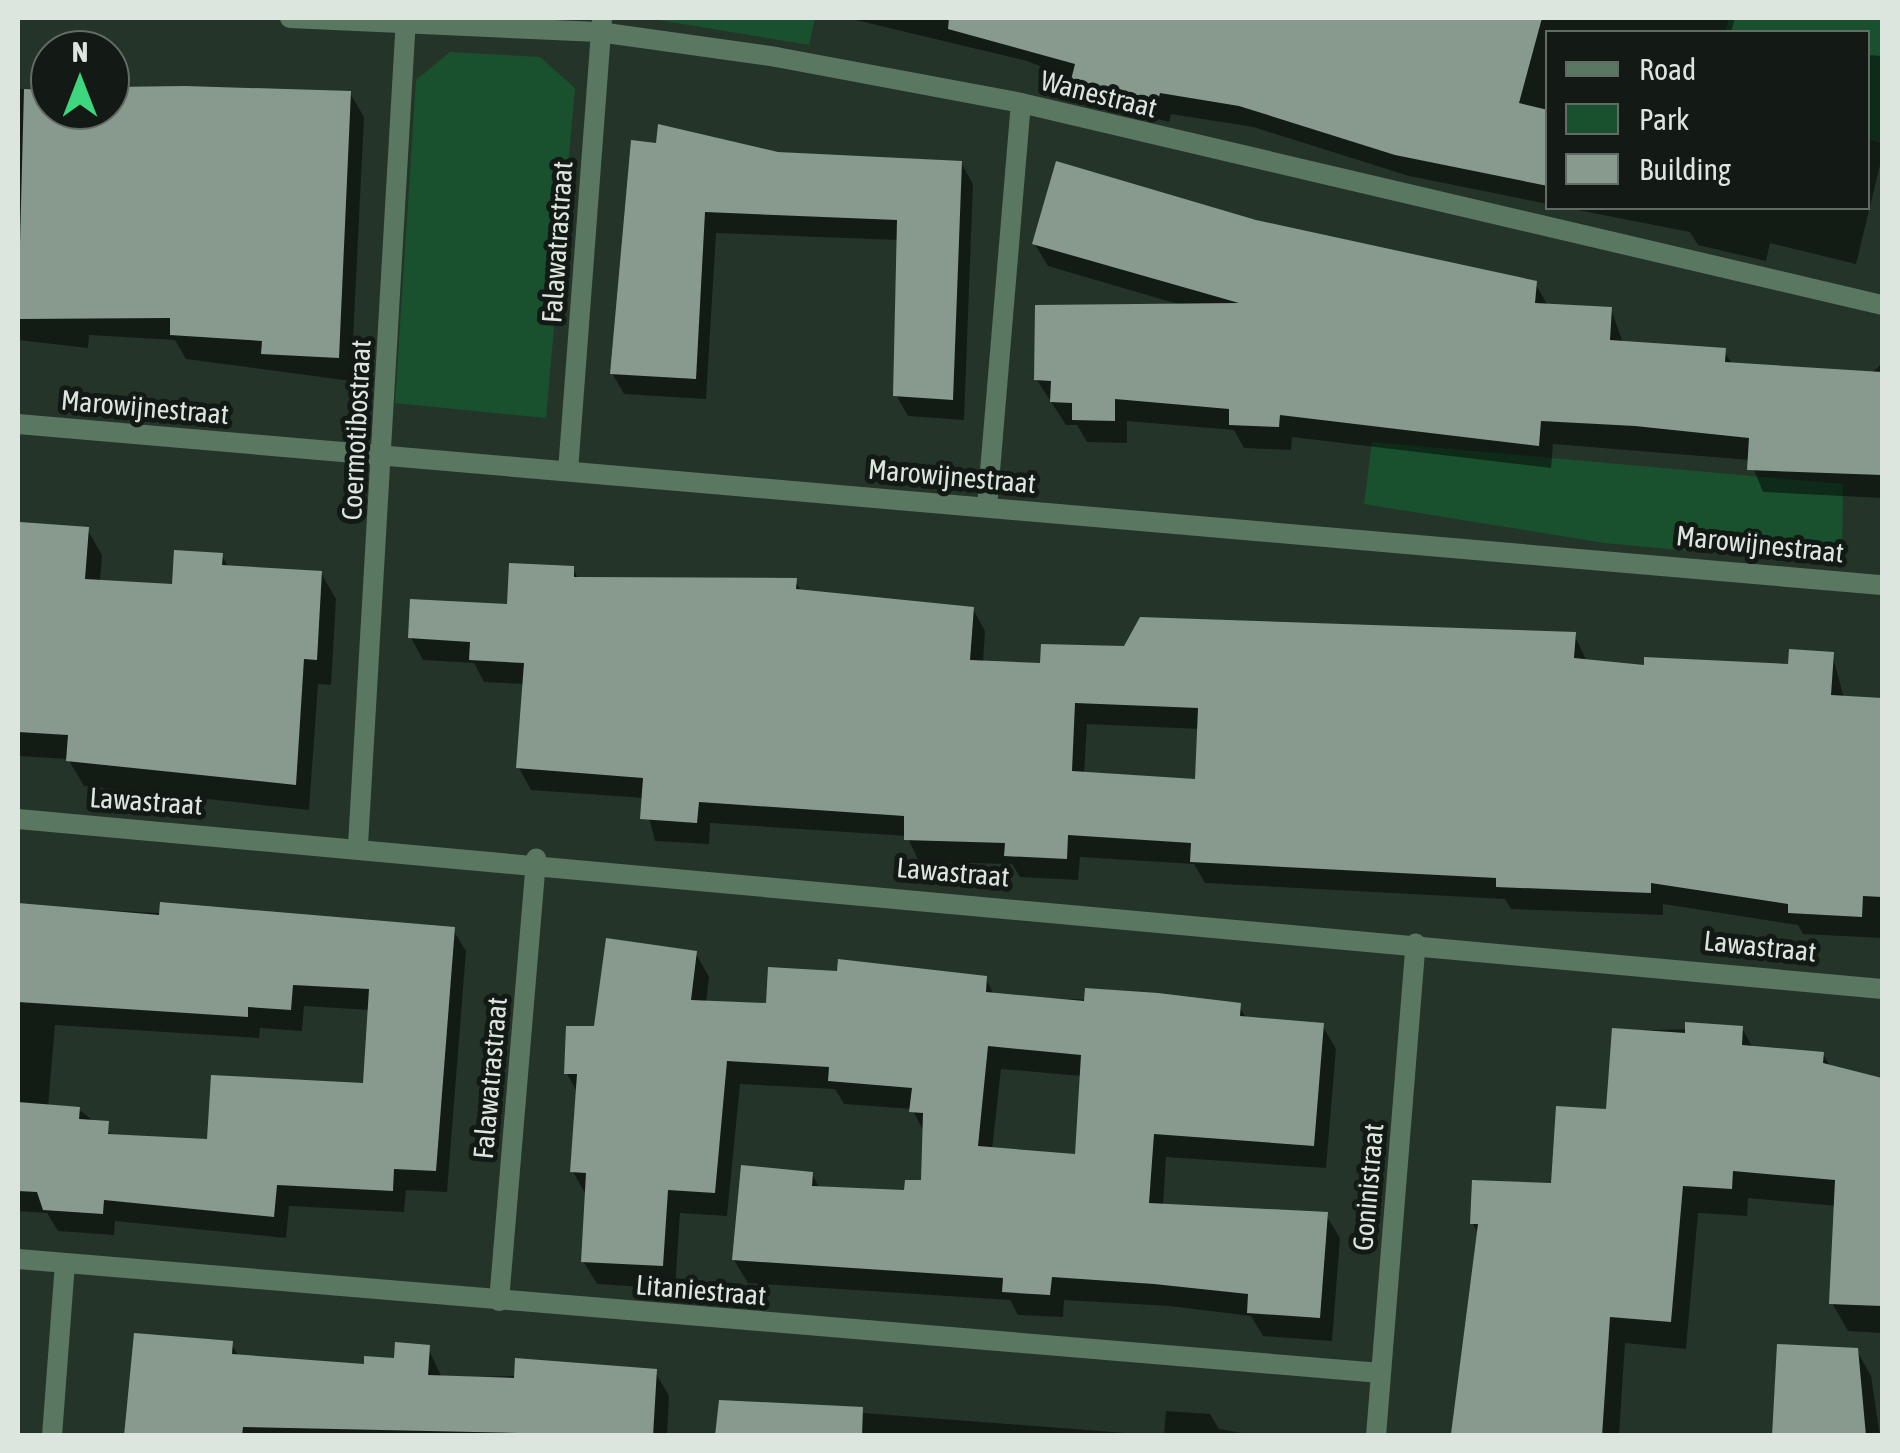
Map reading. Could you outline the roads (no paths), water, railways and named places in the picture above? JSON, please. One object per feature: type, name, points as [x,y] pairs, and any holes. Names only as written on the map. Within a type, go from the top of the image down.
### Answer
[{"type":"street","name":"Wanestraat","points":[[290,18],[600,25],[1021,103],[1882,305]]},
{"type":"street","name":"Coermotibostraat","points":[[358,845],[406,23]]},
{"type":"street","name":"Falawatrastraat","points":[[568,471],[600,25]]},
{"type":"street","points":[[987,507],[1021,103]]},
{"type":"street","name":"Marowijnestraat","points":[[18,424],[1882,584]]},
{"type":"street","name":"Lawastraat","points":[[18,818],[536,859],[1882,988]]},
{"type":"street","name":"Falawatrastraat","points":[[499,1301],[536,859]]},
{"type":"street","name":"Goninistraat","points":[[1376,1436],[1416,944]]},
{"type":"street","name":"Litaniestraat","points":[[18,1259],[1380,1373]]},
{"type":"street","points":[[52,1436],[65,1263]]}]
